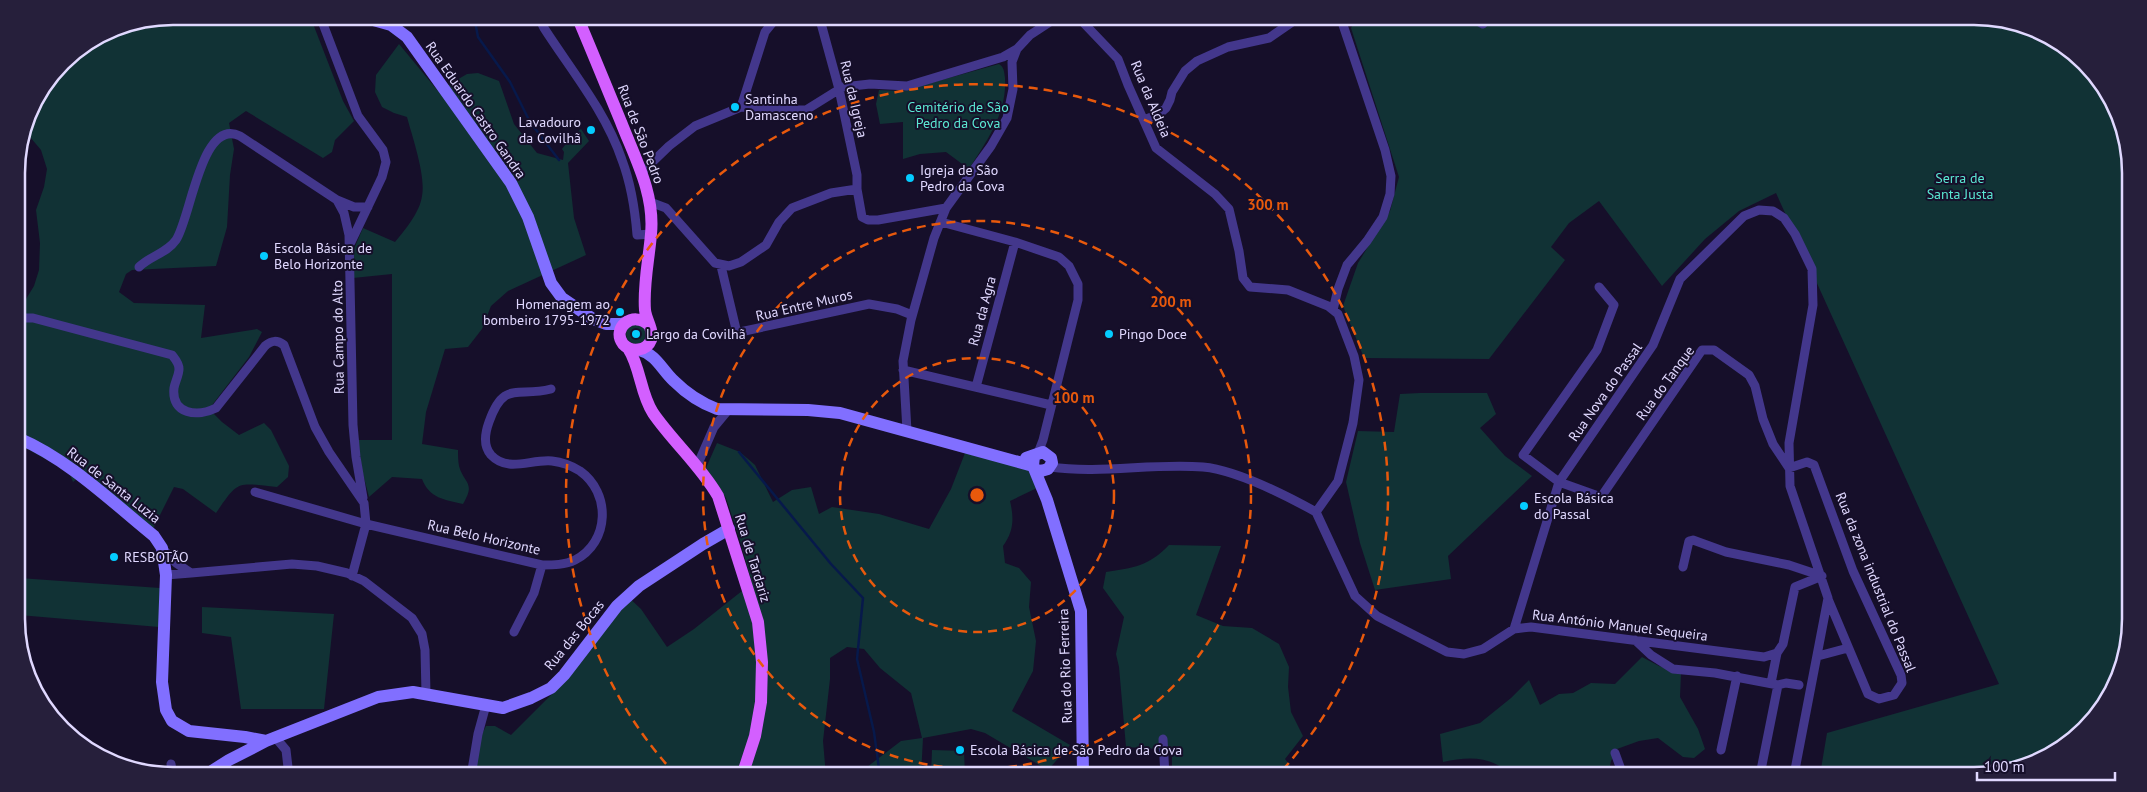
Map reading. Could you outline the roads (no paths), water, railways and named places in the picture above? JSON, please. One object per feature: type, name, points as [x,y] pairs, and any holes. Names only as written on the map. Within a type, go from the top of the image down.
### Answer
[{"type":"main road","name":"Rua de São Pedro","points":[[581,25],[641,173],[650,202],[652,218],[645,297],[645,310],[649,325]]},
{"type":"main road","name":"Rua de São Pedro","points":[[629,321],[642,307],[645,297]]},
{"type":"main road","points":[[641,319],[649,325],[651,340],[644,348],[630,346],[621,330],[629,321],[641,319]]},
{"type":"main road","name":"Rua de Tardariz","points":[[630,346],[636,357],[638,373],[646,400],[654,413],[710,482],[718,496],[758,622],[762,662],[760,702],[755,736],[745,767]]},
{"type":"street","points":[[323,25],[358,116],[383,150],[386,162],[382,177],[350,245]]},
{"type":"street","name":"Rua Eduardo Castro Gandra","points":[[388,25],[407,38],[511,183],[528,217],[551,283],[562,298],[593,319],[606,331],[630,346],[649,353],[656,360]]},
{"type":"street","points":[[542,25],[592,100],[622,158],[634,200],[637,235],[651,234]]},
{"type":"street","points":[[741,107],[765,32],[771,25]]},
{"type":"street","name":"Rua da Igreja","points":[[821,25],[839,89],[857,175],[857,189],[862,216],[868,220],[946,208]]},
{"type":"street","points":[[641,173],[669,146],[695,126],[741,107],[806,110],[843,87],[870,84],[907,86],[1003,57],[1045,25]]},
{"type":"street","name":"Rua da Aldeia","points":[[1086,25],[1118,59],[1156,148],[1215,194],[1228,209],[1239,251],[1243,278],[1250,287],[1288,290],[1333,310]]},
{"type":"street","points":[[1144,120],[1159,114],[1166,108],[1172,92],[1185,71],[1197,61],[1228,48],[1270,38],[1287,25]]},
{"type":"street","points":[[651,340],[652,351],[656,360],[674,382],[695,398],[717,409],[808,410],[840,413],[1014,460],[1042,462],[1073,469],[1204,467],[1244,478],[1316,512],[1338,481],[1353,423],[1359,380],[1354,356],[1338,314],[1333,310],[1347,265],[1367,241],[1383,217],[1390,194],[1391,176],[1385,150],[1343,25]]},
{"type":"street","points":[[907,431],[903,370],[912,314],[934,238],[946,208],[991,146],[1007,118],[1013,89],[1012,62],[1017,48]]},
{"type":"street","points":[[139,267],[146,260],[170,247],[177,239],[204,158],[212,143],[224,134],[233,133],[240,136],[337,200],[354,208],[368,206]]},
{"type":"street","points":[[650,202],[666,208],[715,263],[721,266],[729,266],[741,262],[766,245],[779,222],[792,208],[831,194],[857,189]]},
{"type":"street","name":"Rua Campo do Alto","points":[[337,200],[344,213],[350,245],[353,425],[366,524]]},
{"type":"street","name":"Rua Nova do Passal","points":[[1514,629],[1559,482],[1653,346],[1680,279],[1744,216],[1759,210],[1772,211],[1784,218],[1795,234],[1812,270],[1813,305],[1789,443],[1789,468],[1790,486],[1828,598]]},
{"type":"street","points":[[941,222],[1015,242],[1059,257],[1069,266],[1078,284],[1078,300],[1043,440],[1042,462]]},
{"type":"street","name":"Rua da Agra","points":[[976,387],[1015,242]]},
{"type":"street","name":"Rua Entre Muros","points":[[721,266],[736,329],[740,332],[869,304],[912,314]]},
{"type":"street","points":[[1559,482],[1523,455],[1597,350],[1614,305],[1599,287]]},
{"type":"street","points":[[25,318],[33,318],[172,355],[177,361],[179,368],[174,389],[175,400],[181,409],[192,414],[205,414],[216,408],[265,346],[270,341],[279,342],[284,345],[315,427],[329,452],[364,504]]},
{"type":"street","name":"Rua Eduardo Castro Gandra","points":[[593,319],[614,325],[629,321]]},
{"type":"street","name":"Rua do Tanque","points":[[1559,482],[1601,497],[1702,350],[1714,350],[1749,376],[1755,386],[1763,419],[1773,444],[1789,468]]},
{"type":"street","points":[[903,370],[1051,405]]},
{"type":"street","name":"Rua Belo Horizonte","points":[[255,492],[366,524],[542,565],[560,564],[575,560],[588,550],[596,539],[602,522],[603,508],[591,481],[580,470],[565,464],[550,461],[511,465],[498,462],[489,452],[485,441],[493,408],[502,398],[512,391],[541,392],[551,389]]},
{"type":"street","points":[[697,466],[714,427],[729,409]]},
{"type":"street","name":"Rua de Santa Luzia","points":[[25,441],[59,460],[154,536],[162,548]]},
{"type":"street","name":"Rua do Rio Ferreira","points":[[1042,462],[1047,500],[1081,611],[1083,767]]},
{"type":"street","name":"Rua da zona industrial do Passal","points":[[1789,468],[1807,462],[1814,465],[1853,571],[1901,675],[1902,683],[1894,695],[1879,699],[1868,694],[1828,598]]},
{"type":"street","name":"Rua António Manuel Sequeira","points":[[1316,512],[1355,596],[1377,616],[1447,652],[1464,654],[1483,649],[1514,629],[1531,627],[1764,656],[1777,654]]},
{"type":"street","points":[[352,576],[366,524]]},
{"type":"street","name":"Rua das Bocas","points":[[220,767],[270,739],[378,697],[414,692],[503,708],[530,698],[550,688],[564,675],[617,606],[640,586],[729,529]]},
{"type":"street","points":[[1683,567],[1689,542],[1693,540],[1726,552],[1789,565],[1822,576]]},
{"type":"street","points":[[162,548],[176,563],[191,573]]},
{"type":"street","points":[[162,548],[166,575],[162,682],[166,710],[172,721],[189,731],[270,739],[286,750],[288,767]]},
{"type":"street","points":[[166,575],[292,564],[316,566],[352,576],[381,592],[412,618],[422,634],[425,650],[426,694]]},
{"type":"street","points":[[514,632],[534,593],[542,565]]},
{"type":"street","points":[[1761,767],[1775,684],[1777,654],[1783,644],[1795,587],[1822,576]]},
{"type":"street","points":[[1796,767],[1828,598]]},
{"type":"street","points":[[1635,640],[1651,655],[1673,669],[1737,676],[1775,684],[1799,685]]},
{"type":"street","points":[[1818,656],[1848,648]]},
{"type":"street","points":[[1721,750],[1737,676]]},
{"type":"street","points":[[472,767],[478,734],[486,705]]},
{"type":"street","points":[[1163,739],[1165,767]]},
{"type":"street","points":[[1615,753],[1620,767]]},
{"type":"waterway","points":[[476,25],[478,37],[510,82],[530,122],[559,160]]},
{"type":"waterway","points":[[739,452],[831,564],[863,598],[857,659],[874,732],[879,767]]},
{"type":"place","name":"Santinha Damasceno","points":[[735,107]]},
{"type":"place","name":"Lavadouro da Covilhã","points":[[591,130]]},
{"type":"place","name":"Igreja de São Pedro da Cova","points":[[910,178]]},
{"type":"place","name":"Escola Básica de Belo Horizonte","points":[[264,256]]},
{"type":"place","name":"Homenagem ao bombeiro 1795-1972","points":[[620,312]]},
{"type":"place","name":"Largo da Covilhã","points":[[636,334]]},
{"type":"place","name":"Pingo Doce","points":[[1109,334]]},
{"type":"place","name":"Escola Básica do Passal","points":[[1524,506]]},
{"type":"place","name":"RESBOTÃO","points":[[114,557]]},
{"type":"place","name":"Escola Básica de São Pedro da Cova","points":[[960,750]]},
{"type":"park label","name":"Cemitério de São Pedro da Cova","points":[[958,116]]},
{"type":"park label","name":"Serra de Santa Justa","points":[[1960,186]]}]
